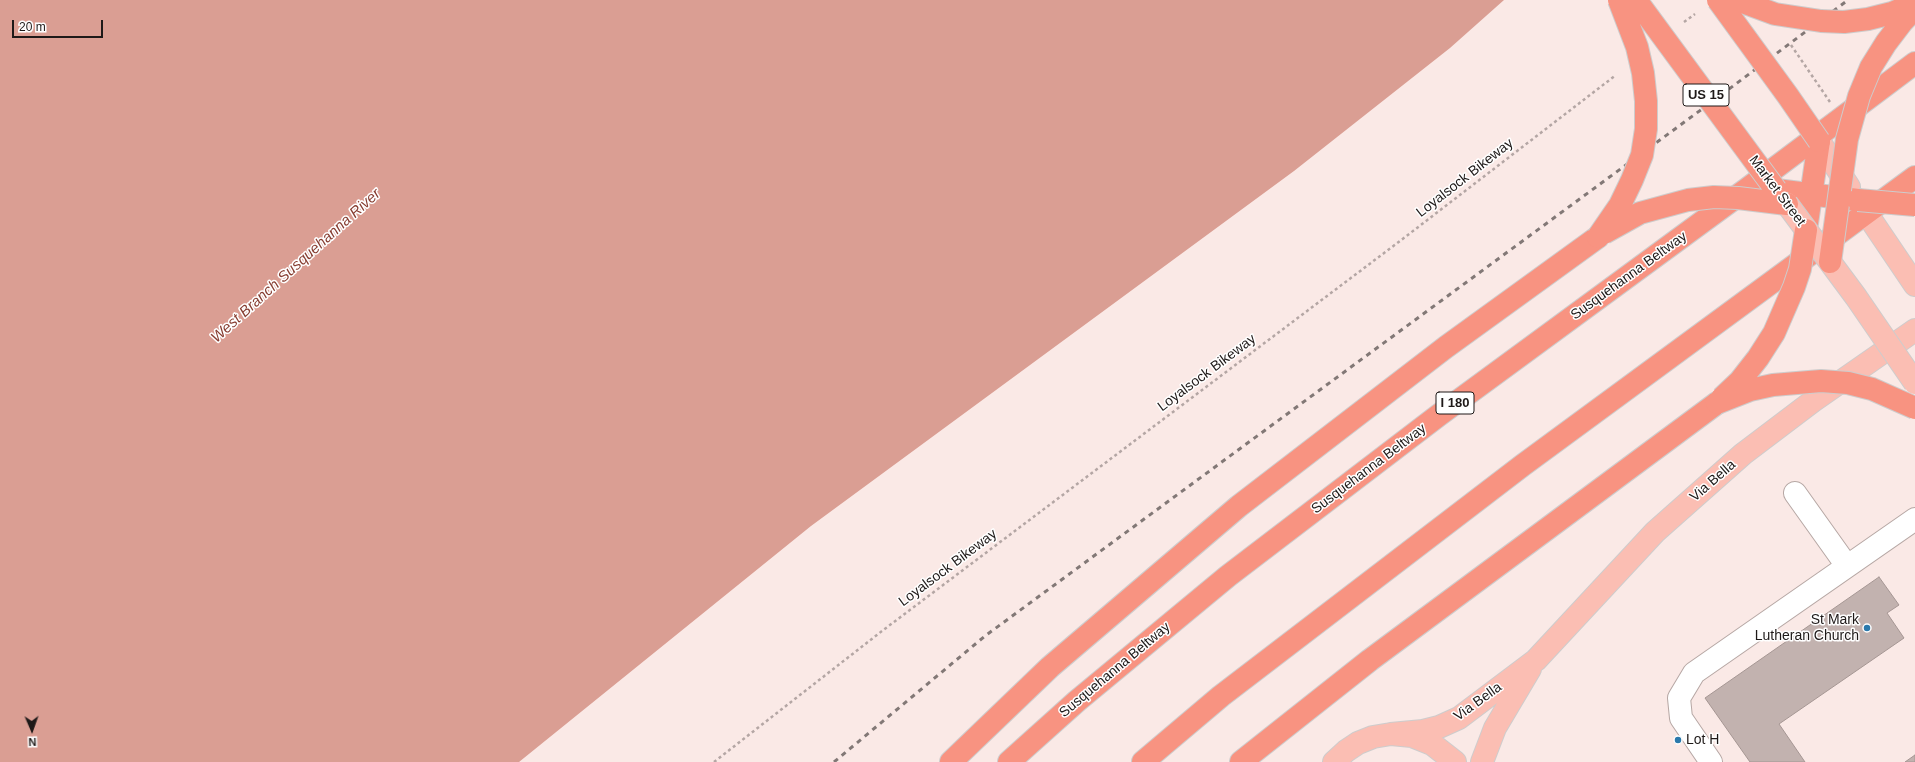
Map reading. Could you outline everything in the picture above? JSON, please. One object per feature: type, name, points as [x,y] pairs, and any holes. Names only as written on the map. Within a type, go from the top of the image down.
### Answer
[{"type":"highway","points":[[1598,237],[1620,205],[1632,180],[1642,155],[1646,129],[1646,101],[1643,73],[1637,47],[1619,0]]},
{"type":"highway","name":"Market Street","points":[[1636,0],[1781,197]]},
{"type":"highway","points":[[1737,0],[1775,14],[1821,21],[1844,22],[1868,19],[1892,13],[1915,3]]},
{"type":"highway","points":[[1241,762],[1370,660],[1717,403],[1740,380],[1758,358],[1774,333],[1794,287],[1800,269],[1819,141],[1788,96],[1709,5]]},
{"type":"highway","points":[[1830,262],[1850,205],[1842,176],[1849,131],[1859,96],[1871,67],[1890,38],[1915,8]]},
{"type":"highway","name":"Susquehanna Beltway","points":[[1009,762],[1083,696],[1228,576],[1439,415],[1747,189],[1915,63]]},
{"type":"highway","points":[[1143,762],[1221,696],[1523,465],[1915,177]]},
{"type":"highway","points":[[951,762],[1050,667],[1238,506],[1446,346],[1614,226],[1640,213],[1688,200],[1714,197],[1781,197],[1850,205],[1915,205]]},
{"type":"highway","points":[[1717,403],[1750,390],[1773,385],[1821,381],[1848,383],[1872,389],[1915,408]]},
{"type":"main road","points":[[1819,141],[1842,176]]},
{"type":"main road","name":"Market Street","points":[[1781,197],[1830,262],[1915,383]]},
{"type":"main road","points":[[1850,205],[1915,285]]},
{"type":"main road","name":"Via Bella","points":[[1391,734],[1423,731],[1459,718],[1536,660],[1655,532],[1743,454],[1814,401],[1915,330]]},
{"type":"main road","name":"Via Bella","points":[[1482,762],[1495,728],[1536,660]]},
{"type":"main road","points":[[1334,762],[1358,743],[1391,734],[1412,736],[1426,741],[1439,747],[1455,762]]},
{"type":"street","points":[[1795,493],[1847,566]]},
{"type":"street","points":[[1711,762],[1681,718],[1679,698],[1694,673],[1915,519]]},
{"type":"path","points":[[1681,24],[1709,5]]},
{"type":"path","points":[[1789,39],[1793,48],[1831,104]]},
{"type":"path","name":"Loyalsock Bikeway","points":[[714,762],[882,631],[1393,246],[1619,72]]},
{"type":"water","name":"West Branch Susquehanna River","points":[[0,0],[1504,0],[1450,48],[1294,171],[811,526],[519,762],[0,762]]},
{"type":"building","points":[[1879,577],[1899,605],[1887,613],[1904,638],[1779,724],[1805,762],[1750,762],[1705,698]]},
{"type":"building","points":[[1915,755],[1915,762],[1905,762]]},
{"type":"railway","points":[[834,762],[985,636],[1713,101],[1848,0]]},
{"type":"place","name":"St Mark Lutheran Church","points":[[1867,628]]},
{"type":"place","name":"Lot H","points":[[1678,740]]}]
